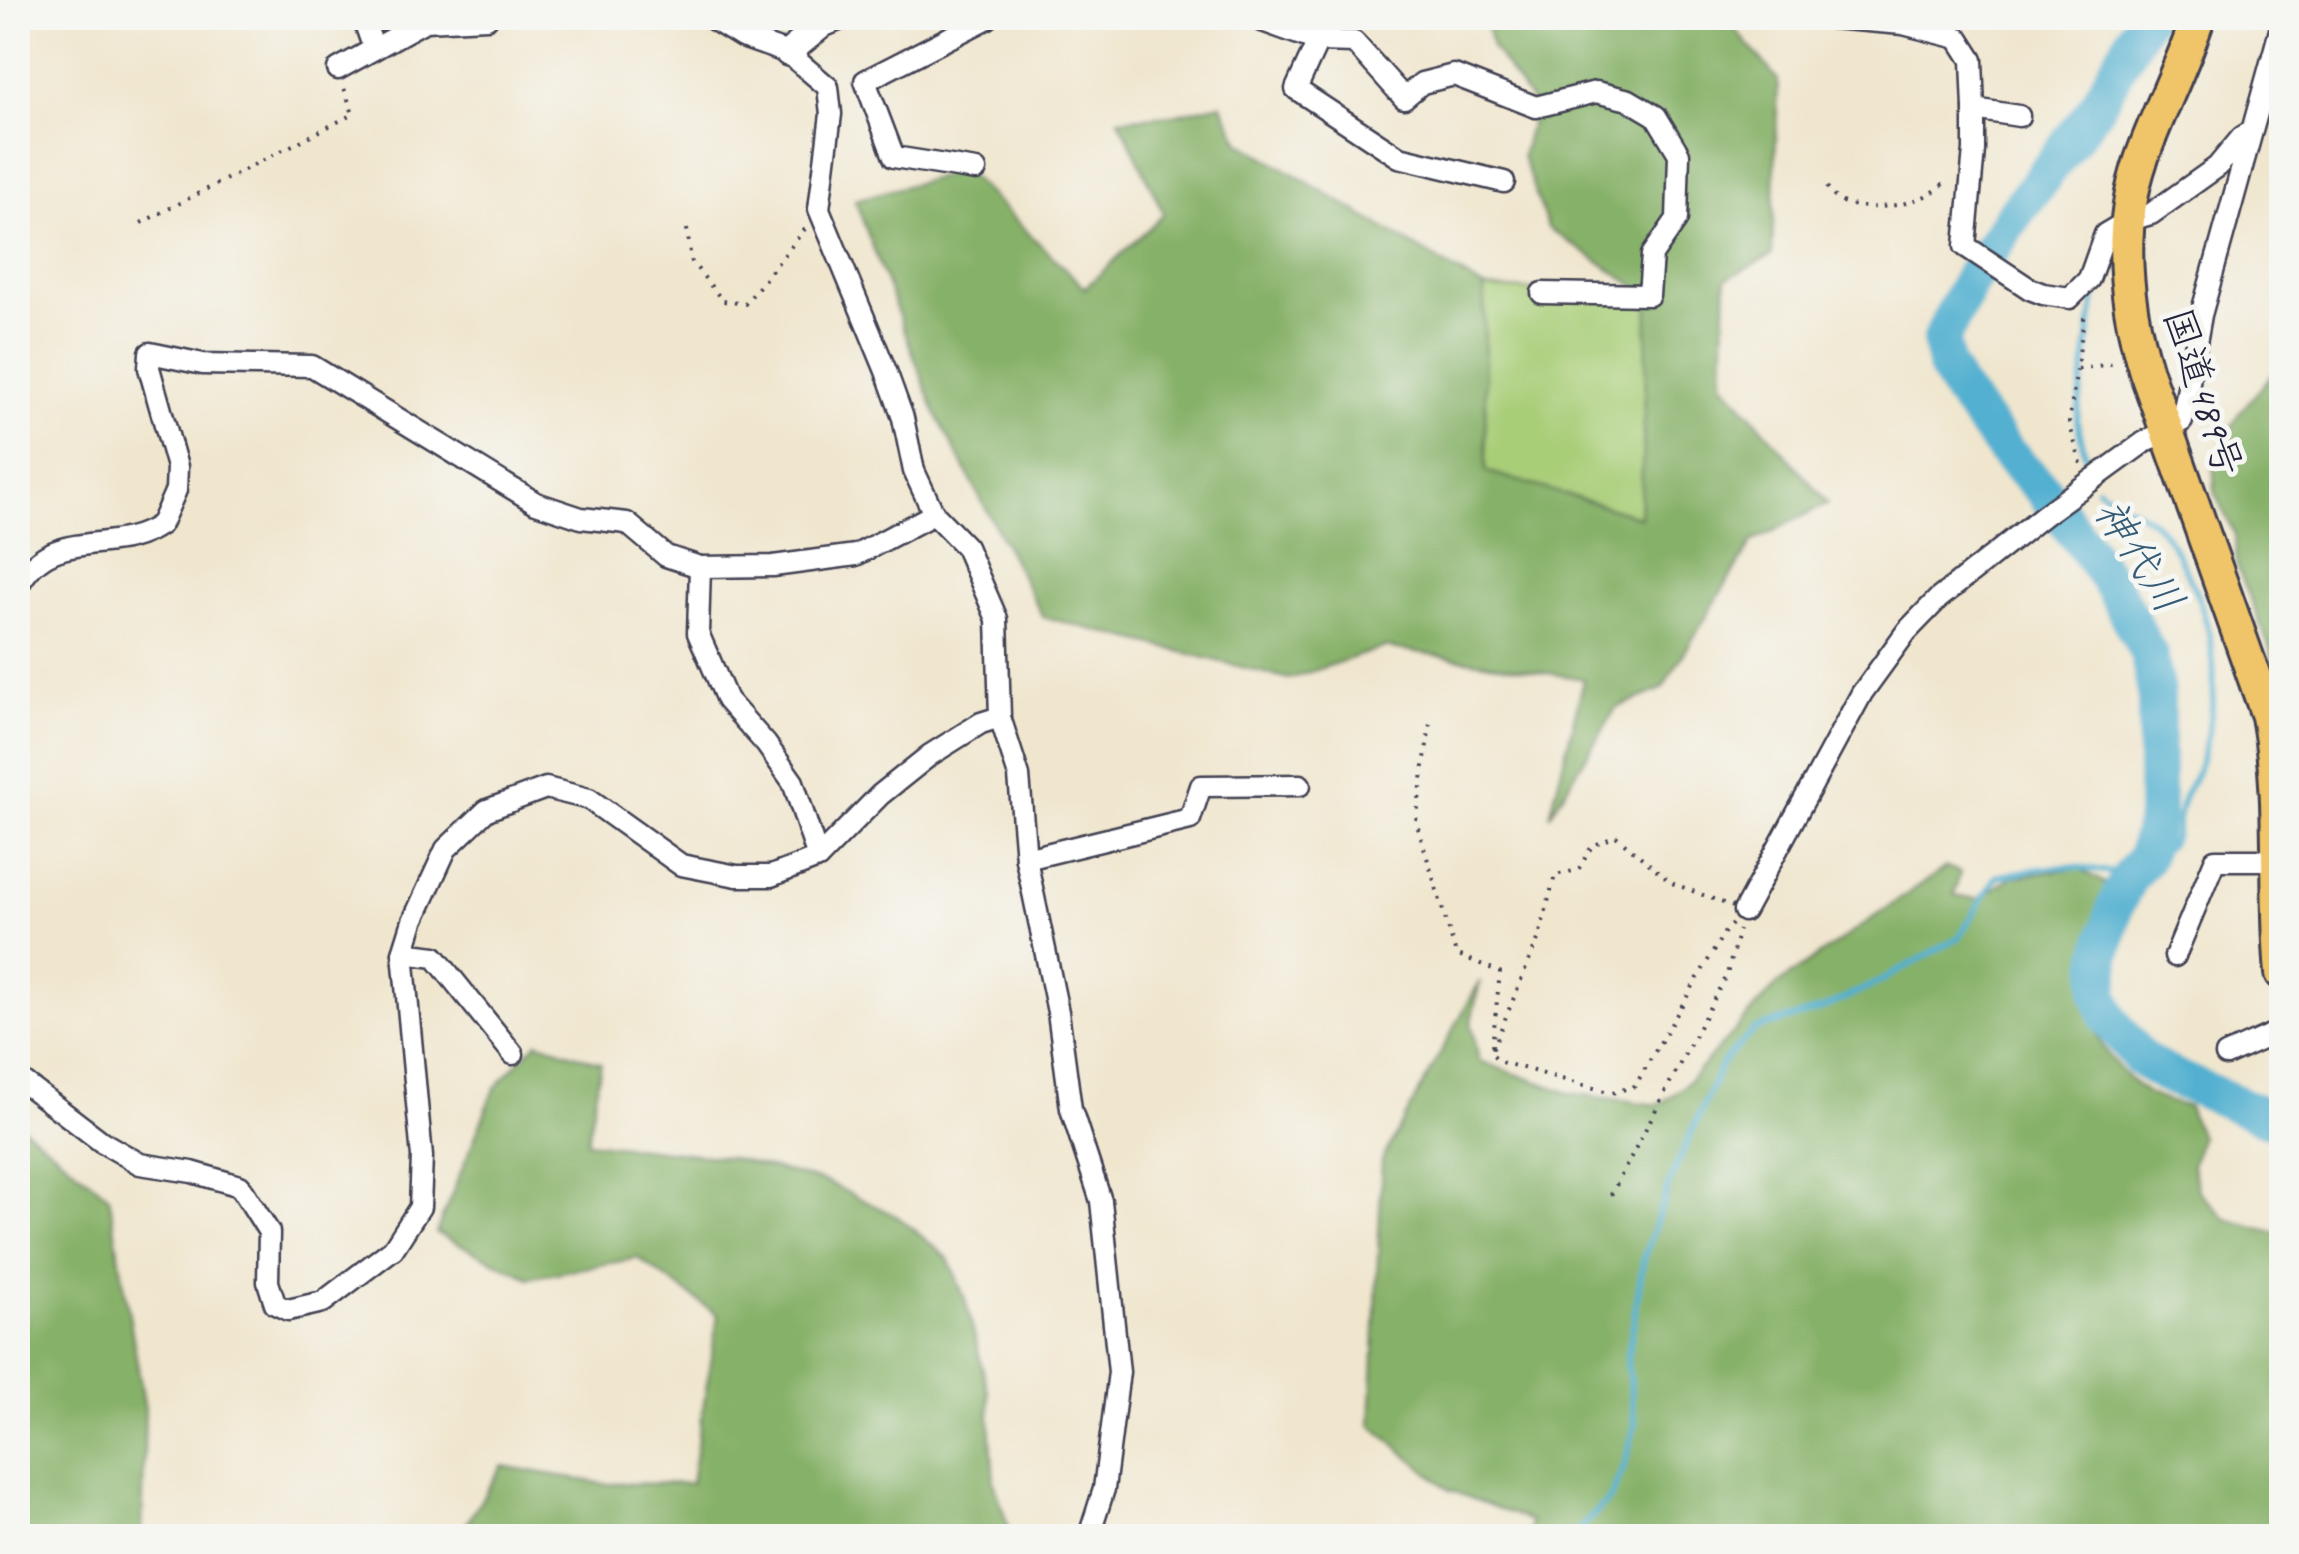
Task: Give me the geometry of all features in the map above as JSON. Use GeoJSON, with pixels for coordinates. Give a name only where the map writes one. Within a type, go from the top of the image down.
{"type":"FeatureCollection","features":[{"type":"Feature","properties":{"kind":"highway","name":"国道489号"},"geometry":{"type":"LineString","coordinates":[[2198,18],[2183,64],[2140,163],[2127,221],[2126,284],[2133,329],[2268,716],[2277,766],[2282,972]]}},
{"type":"Feature","properties":{"kind":"street"},"geometry":{"type":"LineString","coordinates":[[363,18],[374,49]]}},
{"type":"Feature","properties":{"kind":"street"},"geometry":{"type":"LineString","coordinates":[[338,69],[425,20],[487,18]]}},
{"type":"Feature","properties":{"kind":"street"},"geometry":{"type":"LineString","coordinates":[[710,18],[742,37],[788,54],[828,87],[831,114],[819,208],[903,418],[914,471],[934,514],[966,547],[997,619],[1000,717],[1019,776],[1026,859],[1058,1012],[1070,1109],[1101,1201],[1119,1372],[1104,1488],[1090,1536]]}},
{"type":"Feature","properties":{"kind":"street"},"geometry":{"type":"LineString","coordinates":[[788,54],[823,24],[837,18]]}},
{"type":"Feature","properties":{"kind":"street"},"geometry":{"type":"LineString","coordinates":[[976,170],[894,157],[865,81],[988,18]]}},
{"type":"Feature","properties":{"kind":"street"},"geometry":{"type":"LineString","coordinates":[[1254,18],[1318,41],[1354,42],[1404,98],[1422,84],[1454,75],[1536,108],[1596,92],[1629,100],[1656,116],[1679,154],[1678,203],[1677,220],[1652,255],[1648,295],[1542,293]]}},
{"type":"Feature","properties":{"kind":"street"},"geometry":{"type":"LineString","coordinates":[[1830,18],[1903,24],[1958,38],[1972,60],[1974,109],[1965,246],[2043,294],[2070,298],[2089,279],[2105,234],[2127,221],[2152,214],[2217,167],[2251,132]]}},
{"type":"Feature","properties":{"kind":"street"},"geometry":{"type":"LineString","coordinates":[[1744,911],[1862,693],[1899,641],[1938,599],[2044,515],[2182,420],[2201,315],[2282,23]]}},
{"type":"Feature","properties":{"kind":"street"},"geometry":{"type":"LineString","coordinates":[[1318,41],[1296,89],[1399,157],[1504,182]]}},
{"type":"Feature","properties":{"kind":"street"},"geometry":{"type":"LineString","coordinates":[[1974,109],[2019,116]]}},
{"type":"Feature","properties":{"kind":"street"},"geometry":{"type":"LineString","coordinates":[[18,586],[26,569],[64,547],[134,537],[161,524],[176,490],[178,467],[149,368],[150,353],[203,364],[312,366],[536,503],[581,518],[626,523],[666,556],[700,567],[773,566],[856,555],[934,514]]}},
{"type":"Feature","properties":{"kind":"street"},"geometry":{"type":"LineString","coordinates":[[700,567],[698,634],[727,700],[794,782],[818,858]]}},
{"type":"Feature","properties":{"kind":"street"},"geometry":{"type":"LineString","coordinates":[[18,1078],[102,1142],[140,1164],[192,1172],[240,1186],[269,1232],[268,1282],[275,1304],[288,1310],[323,1302],[393,1249],[420,1207],[422,1156],[403,953],[446,849],[487,810],[546,788],[590,799],[681,865],[736,876],[771,876],[818,858],[880,794],[981,723],[1000,717]]}},
{"type":"Feature","properties":{"kind":"street"},"geometry":{"type":"LineString","coordinates":[[1026,859],[1190,820],[1201,786],[1300,785]]}},
{"type":"Feature","properties":{"kind":"street"},"geometry":{"type":"LineString","coordinates":[[2175,956],[2215,860],[2278,860]]}},
{"type":"Feature","properties":{"kind":"street"},"geometry":{"type":"LineString","coordinates":[[403,953],[435,957],[513,1054]]}},
{"type":"Feature","properties":{"kind":"street"},"geometry":{"type":"LineString","coordinates":[[2226,1056],[2282,1030]]}},
{"type":"Feature","properties":{"kind":"path"},"geometry":{"type":"LineString","coordinates":[[141,222],[352,114],[338,69]]}},
{"type":"Feature","properties":{"kind":"path"},"geometry":{"type":"LineString","coordinates":[[1827,186],[1839,201],[1870,208],[1904,203],[1936,192],[1944,184],[1969,194]]}},
{"type":"Feature","properties":{"kind":"path"},"geometry":{"type":"LineString","coordinates":[[687,228],[691,261],[724,301],[745,304],[789,252],[819,208]]}},
{"type":"Feature","properties":{"kind":"path"},"geometry":{"type":"LineString","coordinates":[[2078,490],[2069,423],[2089,279]]}},
{"type":"Feature","properties":{"kind":"path"},"geometry":{"type":"LineString","coordinates":[[2079,369],[2116,363]]}},
{"type":"Feature","properties":{"kind":"path"},"geometry":{"type":"LineString","coordinates":[[1430,724],[1416,821],[1456,954],[1500,972],[1491,1054]]}},
{"type":"Feature","properties":{"kind":"path"},"geometry":{"type":"LineString","coordinates":[[1491,1054],[1538,937],[1555,876],[1578,870],[1592,846],[1616,836],[1672,883],[1744,911]]}},
{"type":"Feature","properties":{"kind":"path"},"geometry":{"type":"LineString","coordinates":[[1491,1054],[1501,1062],[1612,1093],[1635,1086],[1724,934],[1744,911]]}},
{"type":"Feature","properties":{"kind":"path"},"geometry":{"type":"LineString","coordinates":[[1611,1196],[1727,974],[1744,911]]}},
{"type":"Feature","properties":{"kind":"green space"},"geometry":{"type":"Polygon","coordinates":[[[1484,18],[1726,18],[1778,80],[1772,255],[1726,279],[1723,382],[1828,503],[1752,542],[1662,689],[1616,708],[1550,815],[1584,679],[1385,647],[1289,679],[1043,617],[935,412],[855,200],[964,170],[1085,288],[1164,214],[1119,119],[1173,115],[1221,104],[1240,142],[1484,288],[1486,471],[1640,517],[1649,295],[1548,228],[1522,156],[1535,107],[1492,47],[1484,18]]]}},
{"type":"Feature","properties":{"kind":"green space"},"geometry":{"type":"Polygon","coordinates":[[[1484,288],[1649,295],[1641,517],[1485,471],[1484,288]]]}},
{"type":"Feature","properties":{"kind":"green space"},"geometry":{"type":"Polygon","coordinates":[[[2281,365],[2281,692],[2270,649],[2236,563],[2235,535],[2215,494],[2213,461],[2239,413],[2281,365]]]}},
{"type":"Feature","properties":{"kind":"green space"},"geometry":{"type":"Polygon","coordinates":[[[1946,867],[1960,872],[1954,895],[1978,899],[2011,877],[2079,868],[2109,886],[2093,943],[2088,996],[2092,1021],[2103,1046],[2119,1069],[2144,1091],[2188,1107],[2200,1137],[2192,1166],[2198,1191],[2226,1219],[2281,1234],[2281,1536],[1528,1536],[1531,1521],[1449,1490],[1371,1425],[1382,1160],[1480,981],[1471,1022],[1479,1061],[1569,1093],[1658,1105],[1683,1087],[1777,985],[1946,867]]]}},
{"type":"Feature","properties":{"kind":"green space"},"geometry":{"type":"Polygon","coordinates":[[[537,1042],[601,1063],[587,1142],[732,1158],[826,1182],[898,1217],[948,1258],[965,1299],[988,1391],[994,1482],[1011,1536],[459,1536],[502,1466],[605,1484],[691,1483],[718,1315],[638,1258],[529,1278],[436,1233],[495,1088],[537,1042]]]}},
{"type":"Feature","properties":{"kind":"green space"},"geometry":{"type":"Polygon","coordinates":[[[18,1123],[109,1196],[145,1409],[142,1536],[18,1536],[18,1123]]]}},
{"type":"Feature","properties":{"kind":"waterway","name":"神代川"},"geometry":{"type":"LineString","coordinates":[[2145,18],[2094,110],[2013,216],[1969,283],[1941,339],[1945,365],[1958,388],[2089,552],[2115,590],[2149,655],[2156,693],[2156,818],[2145,858],[2129,877],[2115,907],[2102,956],[2100,994],[2109,1019],[2140,1058],[2162,1072],[2282,1124]]}},
{"type":"Feature","properties":{"kind":"waterway"},"geometry":{"type":"LineString","coordinates":[[2271,93],[2282,80]]}},
{"type":"Feature","properties":{"kind":"waterway"},"geometry":{"type":"LineString","coordinates":[[2089,470],[2077,421],[2098,274],[2107,265]]}},
{"type":"Feature","properties":{"kind":"waterway"},"geometry":{"type":"LineString","coordinates":[[2098,488],[2146,517],[2169,541],[2199,601],[2212,649],[2210,722],[2197,772],[2183,799],[2172,842],[2145,858]]}},
{"type":"Feature","properties":{"kind":"waterway"},"geometry":{"type":"LineString","coordinates":[[1573,1536],[1610,1498],[1624,1467],[1635,1425],[1627,1361],[1644,1257],[1670,1181],[1722,1063],[1755,1029],[1820,1010],[1959,937],[1996,877],[2062,867],[2129,877]]}}]}
